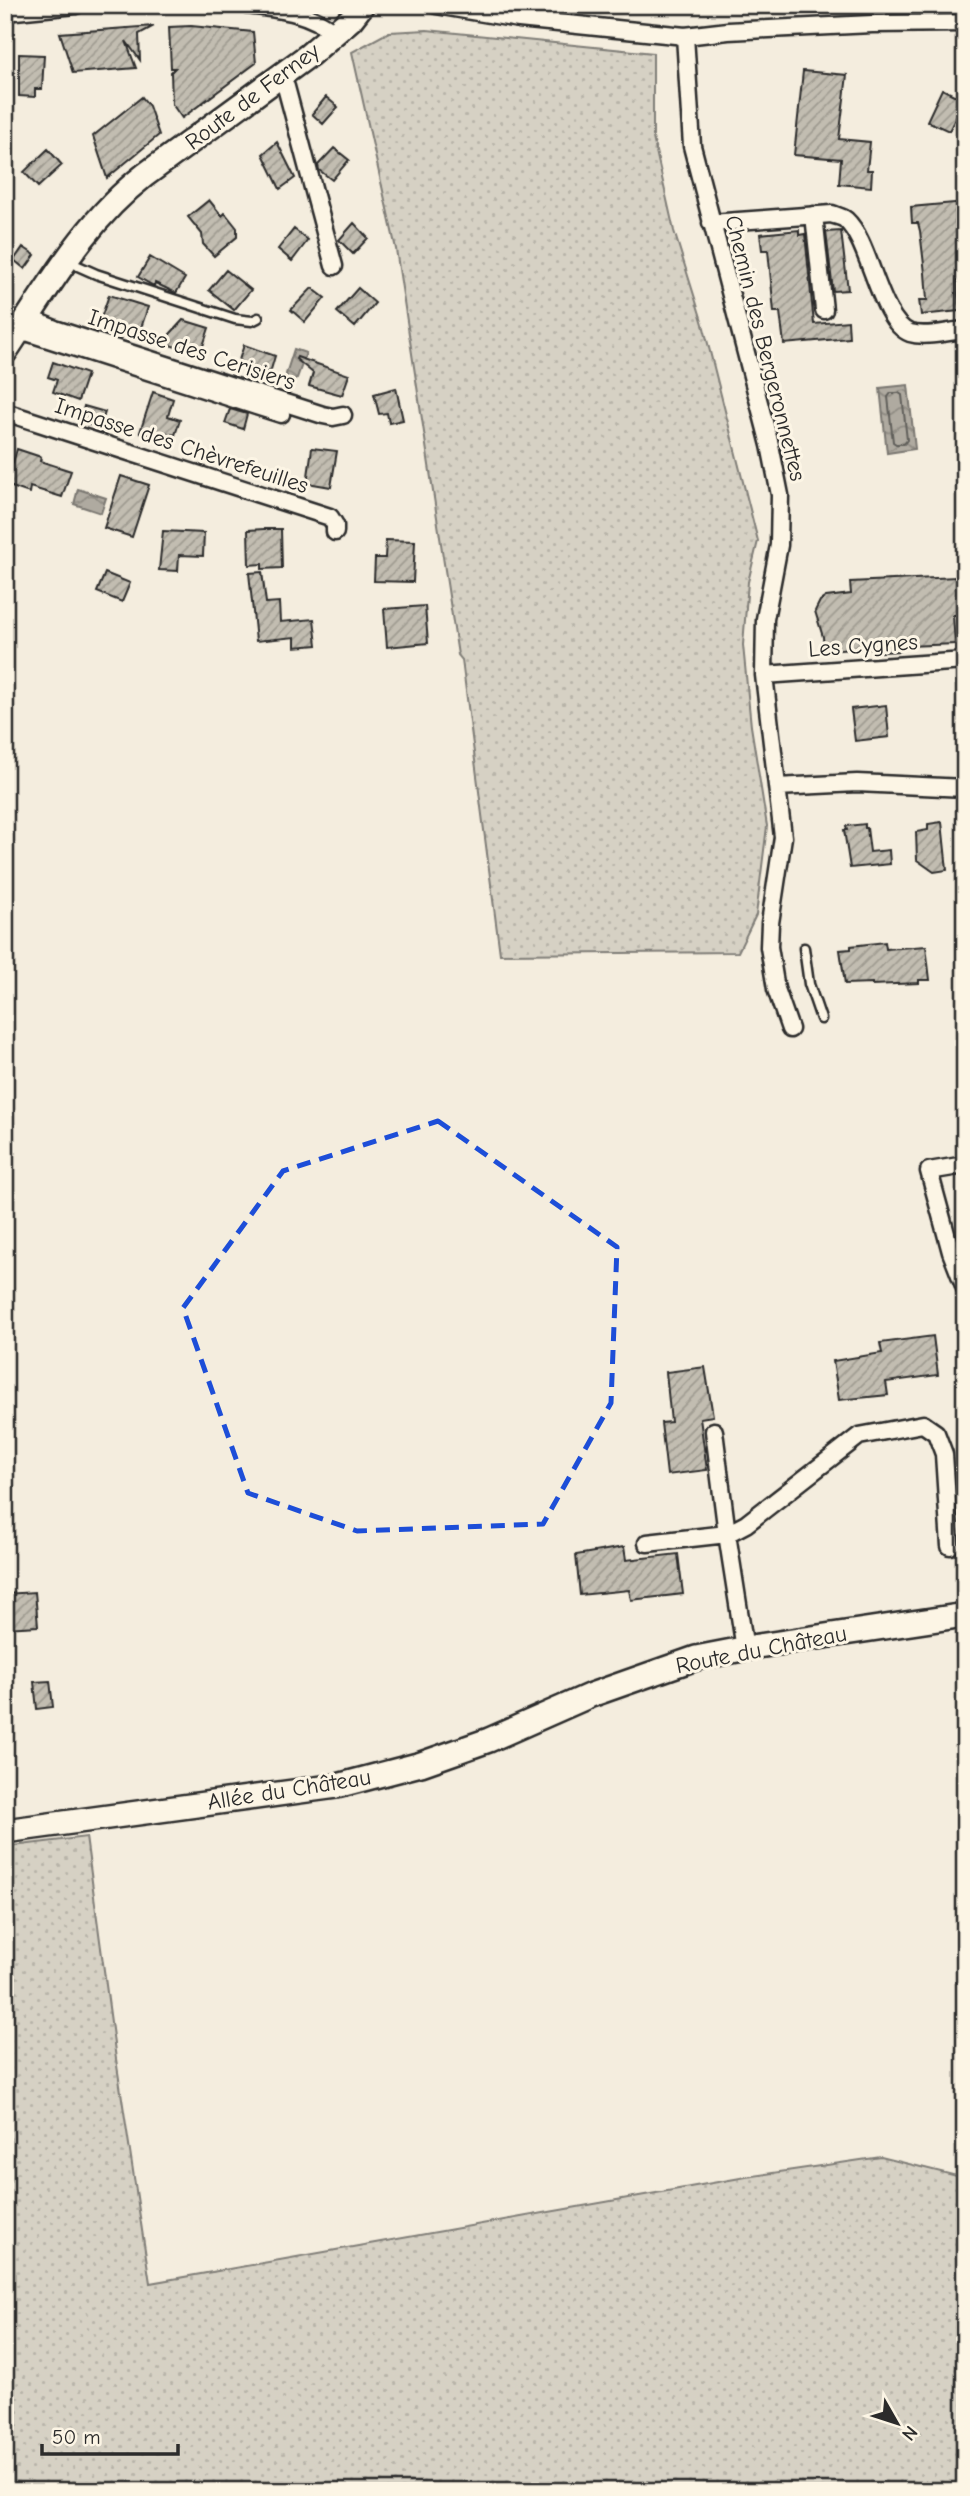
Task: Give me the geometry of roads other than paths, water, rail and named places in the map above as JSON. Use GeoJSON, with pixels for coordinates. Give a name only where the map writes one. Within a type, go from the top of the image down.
{"type":"FeatureCollection","features":[{"type":"Feature","properties":{"kind":"street"},"geometry":{"type":"LineString","coordinates":[[5,12],[76,5]]}},
{"type":"Feature","properties":{"kind":"street"},"geometry":{"type":"LineString","coordinates":[[246,5],[292,10],[321,21],[335,33]]}},
{"type":"Feature","properties":{"kind":"street","name":"Route de Ferney"},"geometry":{"type":"LineString","coordinates":[[5,352],[46,287],[87,232],[134,184],[281,76],[335,33],[362,5]]}},
{"type":"Feature","properties":{"kind":"street"},"geometry":{"type":"LineString","coordinates":[[436,5],[520,19],[685,36],[859,24],[965,23]]}},
{"type":"Feature","properties":{"kind":"street","name":"Chemin des Bergeronnettes"},"geometry":{"type":"LineString","coordinates":[[685,36],[692,146],[770,445],[780,495],[779,545],[765,619],[764,674],[783,837],[769,947],[776,989],[790,1029]]}},
{"type":"Feature","properties":{"kind":"street"},"geometry":{"type":"LineString","coordinates":[[281,76],[334,266]]}},
{"type":"Feature","properties":{"kind":"street","name":"Route de Ferney"},"geometry":{"type":"LineString","coordinates":[[24,324],[172,157]]}},
{"type":"Feature","properties":{"kind":"street"},"geometry":{"type":"LineString","coordinates":[[711,223],[832,214],[845,219],[856,233],[880,291],[896,320],[909,333],[965,330]]}},
{"type":"Feature","properties":{"kind":"street"},"geometry":{"type":"LineString","coordinates":[[814,215],[824,310]]}},
{"type":"Feature","properties":{"kind":"street"},"geometry":{"type":"LineString","coordinates":[[24,324],[281,414]]}},
{"type":"Feature","properties":{"kind":"street","name":"Impasse des Cerisiers"},"geometry":{"type":"LineString","coordinates":[[24,324],[55,329],[333,418],[343,415]]}},
{"type":"Feature","properties":{"kind":"street","name":"Impasse des Chèvrefeuilles"},"geometry":{"type":"LineString","coordinates":[[5,412],[330,517],[335,525],[335,532]]}},
{"type":"Feature","properties":{"kind":"street","name":"Les Cygnes"},"geometry":{"type":"LineString","coordinates":[[764,674],[965,661]]}},
{"type":"Feature","properties":{"kind":"street"},"geometry":{"type":"LineString","coordinates":[[777,788],[857,783],[965,788]]}},
{"type":"Feature","properties":{"kind":"street"},"geometry":{"type":"LineString","coordinates":[[965,1165],[929,1171],[951,1252],[965,1288]]}},
{"type":"Feature","properties":{"kind":"street"},"geometry":{"type":"LineString","coordinates":[[647,1543],[727,1534],[746,1524],[859,1436],[923,1424],[936,1433],[944,1454],[950,1546]]}},
{"type":"Feature","properties":{"kind":"street"},"geometry":{"type":"LineString","coordinates":[[714,1431],[745,1649]]}},
{"type":"Feature","properties":{"kind":"street","name":"Route du Château"},"geometry":{"type":"LineString","coordinates":[[562,1707],[696,1658],[965,1615]]}},
{"type":"Feature","properties":{"kind":"street","name":"Allée du Château"},"geometry":{"type":"LineString","coordinates":[[5,1831],[337,1786],[432,1760],[489,1740],[562,1707]]}},
{"type":"Feature","properties":{"kind":"lane"},"geometry":{"type":"LineString","coordinates":[[78,266],[235,319],[252,321],[258,318]]}},
{"type":"Feature","properties":{"kind":"lane"},"geometry":{"type":"LineString","coordinates":[[804,948],[809,984],[821,1018]]}},
{"type":"Feature","properties":{"kind":"water"},"geometry":{"type":"Polygon","coordinates":[[[294,349],[306,353],[294,380],[288,379],[286,374],[294,349]]]}},
{"type":"Feature","properties":{"kind":"water"},"geometry":{"type":"Polygon","coordinates":[[[908,385],[915,449],[887,453],[880,388],[908,385]]]}},
{"type":"Feature","properties":{"kind":"water"},"geometry":{"type":"Polygon","coordinates":[[[78,489],[106,498],[101,513],[74,504],[78,489]]]}}]}
